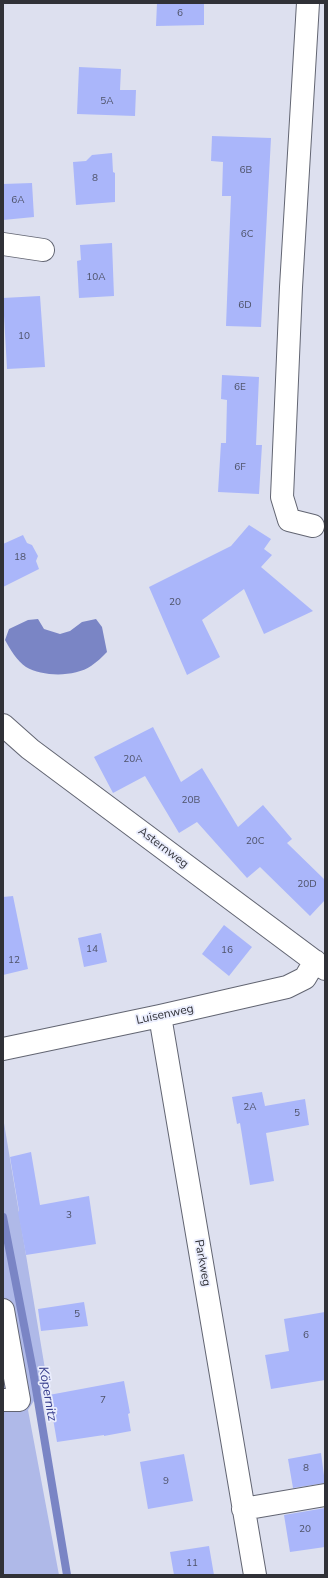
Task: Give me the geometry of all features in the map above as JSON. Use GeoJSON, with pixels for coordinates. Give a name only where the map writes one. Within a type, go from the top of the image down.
{"type":"FeatureCollection","features":[{"type":"Feature","properties":{"kind":"street"},"geometry":{"type":"LineString","coordinates":[[308,3],[291,287],[282,497],[289,520],[313,526]]}},
{"type":"Feature","properties":{"kind":"street"},"geometry":{"type":"LineString","coordinates":[[3,244],[43,250]]}},
{"type":"Feature","properties":{"kind":"street","name":"Asternweg"},"geometry":{"type":"LineString","coordinates":[[3,725],[30,749],[320,965]]}},
{"type":"Feature","properties":{"kind":"street","name":"Luisenweg"},"geometry":{"type":"LineString","coordinates":[[3,1049],[160,1016],[287,987],[305,978],[320,965]]}},
{"type":"Feature","properties":{"kind":"street","name":"Parkweg"},"geometry":{"type":"LineString","coordinates":[[160,1016],[255,1575]]}},
{"type":"Feature","properties":{"kind":"street"},"geometry":{"type":"LineString","coordinates":[[3,1310],[19,1400],[3,1400]]}},
{"type":"Feature","properties":{"kind":"street"},"geometry":{"type":"LineString","coordinates":[[243,1509],[325,1496]]}},
{"type":"Feature","properties":{"kind":"shaded area"},"geometry":{"type":"Polygon","coordinates":[[[38,619],[44,629],[60,634],[70,631],[82,622],[96,619],[102,627],[107,652],[84,670],[68,674],[41,673],[26,667],[11,651],[5,640],[9,629],[28,620],[38,619]]]}},
{"type":"Feature","properties":{"kind":"shaded area"},"geometry":{"type":"Polygon","coordinates":[[[3,1117],[47,1381],[28,1410],[59,1575],[3,1575],[3,1117]]]}},
{"type":"Feature","properties":{"kind":"building"},"geometry":{"type":"Polygon","coordinates":[[[157,3],[204,3],[204,25],[156,26],[157,3]]]}},
{"type":"Feature","properties":{"kind":"building"},"geometry":{"type":"Polygon","coordinates":[[[79,67],[121,69],[120,90],[136,90],[135,116],[77,114],[79,67]]]}},
{"type":"Feature","properties":{"kind":"building"},"geometry":{"type":"Polygon","coordinates":[[[212,136],[271,138],[261,327],[226,326],[231,196],[222,196],[223,162],[211,161],[212,136]]]}},
{"type":"Feature","properties":{"kind":"building"},"geometry":{"type":"Polygon","coordinates":[[[112,153],[113,172],[115,173],[115,202],[76,205],[73,162],[86,161],[92,155],[112,153]]]}},
{"type":"Feature","properties":{"kind":"building"},"geometry":{"type":"Polygon","coordinates":[[[32,183],[34,217],[3,220],[3,184],[32,183]]]}},
{"type":"Feature","properties":{"kind":"building"},"geometry":{"type":"Polygon","coordinates":[[[112,243],[114,296],[79,298],[77,261],[81,260],[80,245],[112,243]]]}},
{"type":"Feature","properties":{"kind":"building"},"geometry":{"type":"Polygon","coordinates":[[[40,296],[45,367],[7,369],[3,298],[40,296]]]}},
{"type":"Feature","properties":{"kind":"building"},"geometry":{"type":"Polygon","coordinates":[[[222,375],[259,377],[256,445],[262,445],[259,494],[218,492],[221,443],[226,443],[227,400],[221,399],[222,375]]]}},
{"type":"Feature","properties":{"kind":"building"},"geometry":{"type":"Polygon","coordinates":[[[249,525],[271,539],[264,549],[272,555],[261,567],[313,611],[264,634],[244,589],[202,620],[220,657],[187,675],[149,587],[231,546],[249,525]]]}},
{"type":"Feature","properties":{"kind":"building"},"geometry":{"type":"Polygon","coordinates":[[[23,535],[27,543],[32,545],[38,556],[36,561],[39,569],[3,587],[3,544],[23,535]]]}},
{"type":"Feature","properties":{"kind":"building"},"geometry":{"type":"Polygon","coordinates":[[[153,727],[181,782],[202,768],[238,827],[263,805],[292,839],[287,843],[325,880],[325,900],[310,916],[260,867],[247,878],[197,822],[179,833],[145,776],[113,793],[94,757],[153,727]]]}},
{"type":"Feature","properties":{"kind":"building"},"geometry":{"type":"Polygon","coordinates":[[[13,896],[28,969],[3,975],[3,897],[13,896]]]}},
{"type":"Feature","properties":{"kind":"building"},"geometry":{"type":"Polygon","coordinates":[[[224,925],[252,947],[229,976],[202,954],[224,925]]]}},
{"type":"Feature","properties":{"kind":"building"},"geometry":{"type":"Polygon","coordinates":[[[101,933],[107,962],[84,967],[78,938],[101,933]]]}},
{"type":"Feature","properties":{"kind":"building"},"geometry":{"type":"Polygon","coordinates":[[[262,1092],[265,1106],[305,1099],[309,1125],[266,1133],[274,1181],[250,1185],[240,1123],[237,1124],[232,1097],[262,1092]]]}},
{"type":"Feature","properties":{"kind":"building"},"geometry":{"type":"Polygon","coordinates":[[[31,1152],[40,1205],[89,1196],[96,1244],[26,1255],[10,1157],[31,1152]]]}},
{"type":"Feature","properties":{"kind":"building"},"geometry":{"type":"Polygon","coordinates":[[[84,1302],[88,1326],[41,1331],[38,1309],[84,1302]]]}},
{"type":"Feature","properties":{"kind":"building"},"geometry":{"type":"Polygon","coordinates":[[[325,1312],[325,1380],[271,1389],[265,1355],[289,1351],[284,1319],[325,1312]]]}},
{"type":"Feature","properties":{"kind":"building"},"geometry":{"type":"Polygon","coordinates":[[[124,1381],[130,1413],[128,1414],[131,1431],[57,1442],[49,1395],[124,1381]]]}},
{"type":"Feature","properties":{"kind":"building"},"geometry":{"type":"Polygon","coordinates":[[[321,1453],[325,1483],[293,1488],[288,1459],[321,1453]]]}},
{"type":"Feature","properties":{"kind":"building"},"geometry":{"type":"Polygon","coordinates":[[[184,1454],[193,1501],[148,1509],[140,1462],[184,1454]]]}},
{"type":"Feature","properties":{"kind":"building"},"geometry":{"type":"Polygon","coordinates":[[[325,1508],[325,1547],[290,1552],[284,1515],[325,1508]]]}},
{"type":"Feature","properties":{"kind":"building"},"geometry":{"type":"Polygon","coordinates":[[[209,1546],[214,1575],[174,1575],[170,1552],[209,1546]]]}},
{"type":"Feature","properties":{"kind":"waterway","name":"Köpernitz"},"geometry":{"type":"LineString","coordinates":[[3,1217],[33,1371],[67,1575]]}}]}
